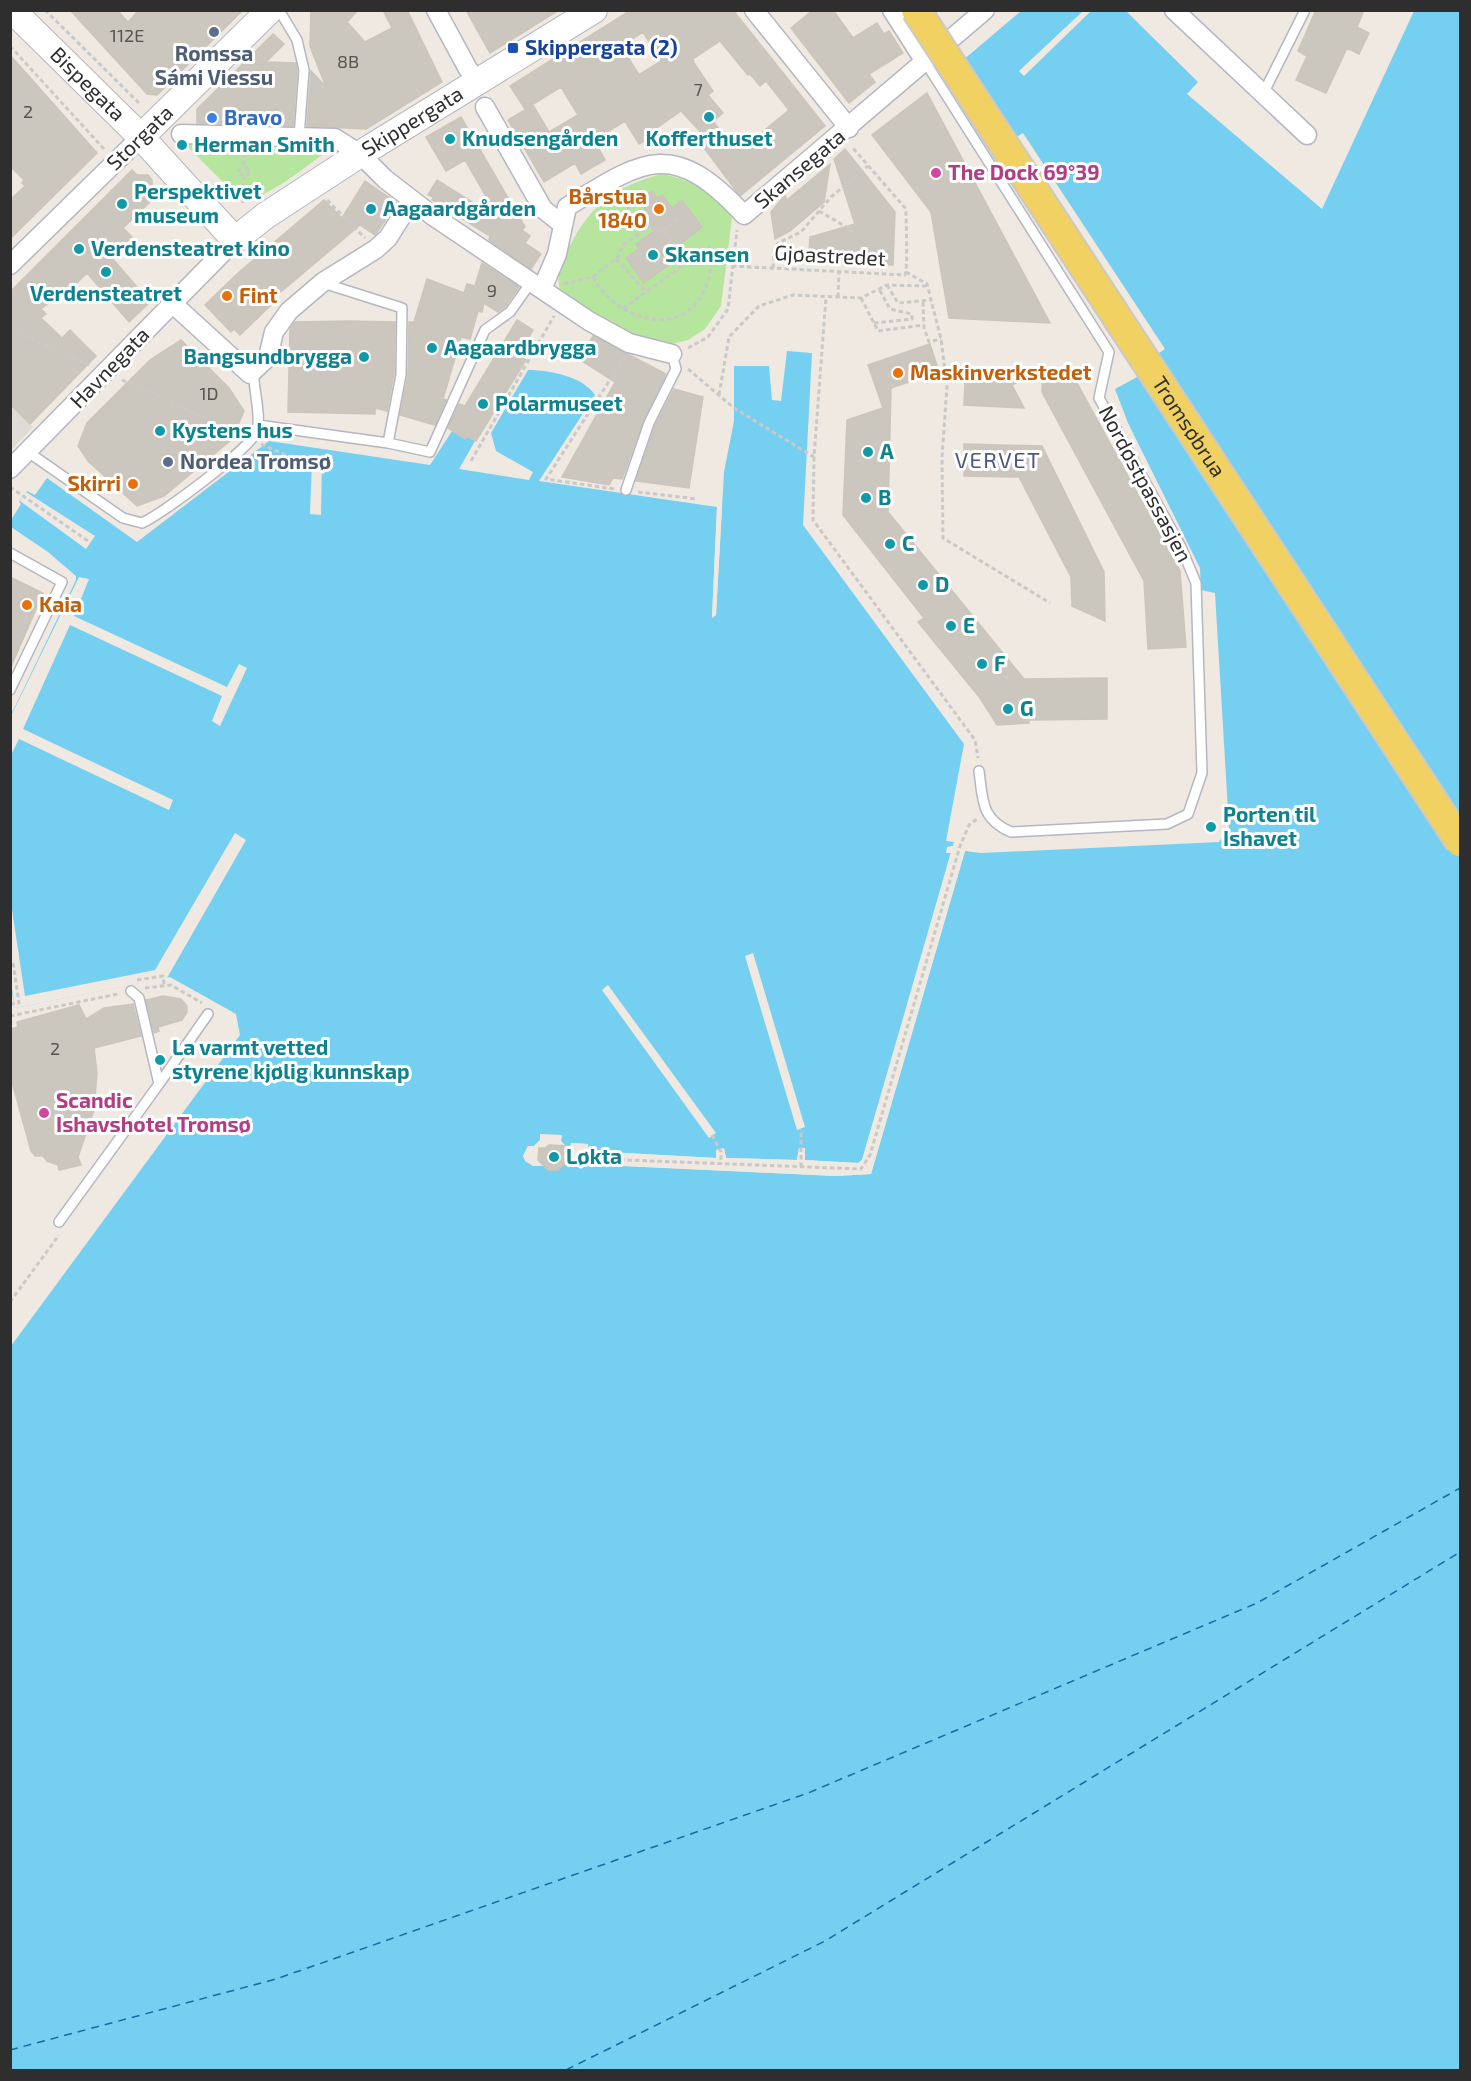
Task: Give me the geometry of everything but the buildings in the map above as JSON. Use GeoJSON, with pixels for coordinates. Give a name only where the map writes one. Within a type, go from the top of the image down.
{"type":"FeatureCollection","features":[{"type":"Feature","properties":{"kind":"main road","name":"Tromsøbrua"},"geometry":{"type":"LineString","coordinates":[[901,11],[1461,842]]}},
{"type":"Feature","properties":{"kind":"street","name":"Storgata"},"geometry":{"type":"LineString","coordinates":[[10,265],[270,10]]}},
{"type":"Feature","properties":{"kind":"street"},"geometry":{"type":"LineString","coordinates":[[436,10],[468,69],[479,83]]}},
{"type":"Feature","properties":{"kind":"street","name":"Skippergata"},"geometry":{"type":"LineString","coordinates":[[235,240],[265,216],[360,154],[479,83],[594,10]]}},
{"type":"Feature","properties":{"kind":"street"},"geometry":{"type":"LineString","coordinates":[[754,10],[845,131]]}},
{"type":"Feature","properties":{"kind":"street","name":"Skansegata"},"geometry":{"type":"LineString","coordinates":[[744,215],[985,10]]}},
{"type":"Feature","properties":{"kind":"street"},"geometry":{"type":"LineString","coordinates":[[1174,10],[1307,135]]}},
{"type":"Feature","properties":{"kind":"street","name":"Bispegata"},"geometry":{"type":"LineString","coordinates":[[11,11],[141,137],[235,240]]}},
{"type":"Feature","properties":{"kind":"street"},"geometry":{"type":"LineString","coordinates":[[901,11],[924,60]]}},
{"type":"Feature","properties":{"kind":"street"},"geometry":{"type":"LineString","coordinates":[[485,107],[543,209],[562,224]]}},
{"type":"Feature","properties":{"kind":"street"},"geometry":{"type":"LineString","coordinates":[[181,134],[335,138],[360,154],[385,179],[412,200],[562,303],[633,344],[672,354]]}},
{"type":"Feature","properties":{"kind":"street"},"geometry":{"type":"LineString","coordinates":[[537,285],[557,254],[567,207],[613,178],[642,165],[661,162],[699,177],[716,187],[744,215]]}},
{"type":"Feature","properties":{"kind":"street"},"geometry":{"type":"LineString","coordinates":[[173,304],[250,374],[268,357],[274,332],[289,311],[323,282],[376,249],[388,238],[412,200]]}},
{"type":"Feature","properties":{"kind":"street","name":"Havnegata"},"geometry":{"type":"LineString","coordinates":[[10,470],[235,240]]}},
{"type":"Feature","properties":{"kind":"lane"},"geometry":{"type":"LineString","coordinates":[[279,10],[297,40],[304,70],[299,137]]}},
{"type":"Feature","properties":{"kind":"lane"},"geometry":{"type":"LineString","coordinates":[[1263,94],[1305,10]]}},
{"type":"Feature","properties":{"kind":"lane","name":"Nordøstpassasjen"},"geometry":{"type":"LineString","coordinates":[[924,60],[1109,352],[1100,398],[1181,547],[1196,583],[1202,772],[1188,814],[1167,824],[1011,832],[995,825],[987,812]]}},
{"type":"Feature","properties":{"kind":"lane"},"geometry":{"type":"LineString","coordinates":[[323,282],[402,308],[400,375],[388,443]]}},
{"type":"Feature","properties":{"kind":"lane"},"geometry":{"type":"LineString","coordinates":[[258,425],[388,443],[430,452],[485,330],[510,312],[537,285]]}},
{"type":"Feature","properties":{"kind":"lane"},"geometry":{"type":"LineString","coordinates":[[626,490],[650,423],[676,369],[672,354]]}},
{"type":"Feature","properties":{"kind":"lane"},"geometry":{"type":"LineString","coordinates":[[28,452],[123,518],[142,523],[218,470],[255,436],[258,425],[254,380],[250,374]]}},
{"type":"Feature","properties":{"kind":"lane"},"geometry":{"type":"LineString","coordinates":[[10,554],[62,582],[10,690]]}},
{"type":"Feature","properties":{"kind":"lane"},"geometry":{"type":"LineString","coordinates":[[979,771],[987,812]]}},
{"type":"Feature","properties":{"kind":"lane"},"geometry":{"type":"LineString","coordinates":[[131,986],[139,998],[159,1084]]}},
{"type":"Feature","properties":{"kind":"lane"},"geometry":{"type":"LineString","coordinates":[[59,1222],[208,1014]]}},
{"type":"Feature","properties":{"kind":"path"},"geometry":{"type":"LineString","coordinates":[[45,10],[141,105]]}},
{"type":"Feature","properties":{"kind":"path"},"geometry":{"type":"LineString","coordinates":[[10,46],[106,151],[122,155]]}},
{"type":"Feature","properties":{"kind":"path","name":"Gjøastredet"},"geometry":{"type":"LineString","coordinates":[[732,266],[904,275],[906,272],[906,209],[868,166],[845,131]]}},
{"type":"Feature","properties":{"kind":"path"},"geometry":{"type":"LineString","coordinates":[[773,268],[774,250],[778,243],[801,232],[831,197],[868,166]]}},
{"type":"Feature","properties":{"kind":"path"},"geometry":{"type":"LineString","coordinates":[[243,203],[244,177]]}},
{"type":"Feature","properties":{"kind":"path"},"geometry":{"type":"LineString","coordinates":[[622,194],[634,219],[643,231]]}},
{"type":"Feature","properties":{"kind":"path"},"geometry":{"type":"LineString","coordinates":[[323,197],[376,249]]}},
{"type":"Feature","properties":{"kind":"path"},"geometry":{"type":"LineString","coordinates":[[819,211],[853,231]]}},
{"type":"Feature","properties":{"kind":"path","name":"Skansegata"},"geometry":{"type":"LineString","coordinates":[[672,354],[697,344],[718,325],[728,309],[734,236],[744,215]]}},
{"type":"Feature","properties":{"kind":"path"},"geometry":{"type":"LineString","coordinates":[[537,285],[593,277],[616,259],[622,246],[651,225],[657,232],[678,219]]}},
{"type":"Feature","properties":{"kind":"path"},"geometry":{"type":"LineString","coordinates":[[662,230],[688,263]]}},
{"type":"Feature","properties":{"kind":"path"},"geometry":{"type":"LineString","coordinates":[[593,277],[603,293],[622,309],[641,317],[656,319],[678,317],[691,310],[703,295],[710,276],[712,257],[709,247],[622,309]]}},
{"type":"Feature","properties":{"kind":"path"},"geometry":{"type":"LineString","coordinates":[[616,259],[646,292]]}},
{"type":"Feature","properties":{"kind":"path"},"geometry":{"type":"LineString","coordinates":[[838,297],[839,272]]}},
{"type":"Feature","properties":{"kind":"path"},"geometry":{"type":"LineString","coordinates":[[906,272],[927,286],[941,339],[947,386],[942,458],[943,538],[1050,603]]}},
{"type":"Feature","properties":{"kind":"path"},"geometry":{"type":"LineString","coordinates":[[719,395],[729,337],[759,306],[793,295],[861,298],[887,285],[927,286]]}},
{"type":"Feature","properties":{"kind":"path"},"geometry":{"type":"LineString","coordinates":[[887,285],[898,303],[930,300]]}},
{"type":"Feature","properties":{"kind":"path"},"geometry":{"type":"LineString","coordinates":[[874,323],[912,319],[912,314],[890,309],[879,289]]}},
{"type":"Feature","properties":{"kind":"path"},"geometry":{"type":"LineString","coordinates":[[826,297],[814,457],[813,520],[975,740],[979,771]]}},
{"type":"Feature","properties":{"kind":"path"},"geometry":{"type":"LineString","coordinates":[[861,298],[878,331],[924,325]]}},
{"type":"Feature","properties":{"kind":"path"},"geometry":{"type":"LineString","coordinates":[[922,302],[924,325],[929,342],[941,339]]}},
{"type":"Feature","properties":{"kind":"path"},"geometry":{"type":"LineString","coordinates":[[471,461],[562,303]]}},
{"type":"Feature","properties":{"kind":"path"},"geometry":{"type":"LineString","coordinates":[[10,329],[95,368]]}},
{"type":"Feature","properties":{"kind":"path"},"geometry":{"type":"LineString","coordinates":[[633,344],[546,479],[697,499]]}},
{"type":"Feature","properties":{"kind":"path"},"geometry":{"type":"LineString","coordinates":[[672,354],[734,408],[814,457]]}},
{"type":"Feature","properties":{"kind":"path"},"geometry":{"type":"LineString","coordinates":[[116,377],[243,435]]}},
{"type":"Feature","properties":{"kind":"path"},"geometry":{"type":"LineString","coordinates":[[254,440],[317,469]]}},
{"type":"Feature","properties":{"kind":"path"},"geometry":{"type":"LineString","coordinates":[[10,487],[91,543]]}},
{"type":"Feature","properties":{"kind":"path"},"geometry":{"type":"LineString","coordinates":[[575,1158],[861,1169],[867,1163],[960,846],[969,825],[987,812]]}},
{"type":"Feature","properties":{"kind":"path"},"geometry":{"type":"LineString","coordinates":[[10,1004],[19,1003],[13,963]]}},
{"type":"Feature","properties":{"kind":"path"},"geometry":{"type":"LineString","coordinates":[[10,1016],[163,976],[164,984]]}},
{"type":"Feature","properties":{"kind":"path"},"geometry":{"type":"LineString","coordinates":[[131,986],[164,984],[179,988],[201,1001],[207,1008],[208,1014]]}},
{"type":"Feature","properties":{"kind":"path"},"geometry":{"type":"LineString","coordinates":[[801,1129],[801,1167]]}},
{"type":"Feature","properties":{"kind":"path"},"geometry":{"type":"LineString","coordinates":[[712,1135],[721,1152],[721,1164]]}},
{"type":"Feature","properties":{"kind":"path"},"geometry":{"type":"LineString","coordinates":[[10,1302],[62,1232]]}},
{"type":"Feature","properties":{"kind":"green space"},"geometry":{"type":"Polygon","coordinates":[[[184,143],[338,143],[277,187],[264,194],[241,200],[184,143]]]}},
{"type":"Feature","properties":{"kind":"green space"},"geometry":{"type":"Polygon","coordinates":[[[662,174],[703,188],[721,201],[732,218],[721,306],[705,329],[688,340],[669,345],[630,337],[562,294],[559,279],[560,269],[574,238],[593,211],[629,185],[662,174]]]}},
{"type":"Feature","properties":{"kind":"shaded area"},"geometry":{"type":"Polygon","coordinates":[[[11,404],[33,427],[11,450],[11,404]]]}},
{"type":"Feature","properties":{"kind":"water"},"geometry":{"type":"Polygon","coordinates":[[[1021,11],[1126,11],[1198,82],[1187,94],[1322,209],[1414,11],[1460,11],[1460,2070],[11,2070],[11,1346],[240,1035],[236,1014],[170,977],[15,1008],[10,982],[10,717],[76,580],[76,576],[48,552],[11,527],[11,520],[21,504],[19,502],[27,491],[35,495],[47,478],[137,542],[269,441],[430,465],[454,428],[465,439],[467,436],[475,441],[459,469],[529,480],[533,472],[496,451],[491,433],[528,370],[545,371],[574,379],[589,388],[595,395],[539,481],[717,507],[712,617],[716,615],[724,472],[734,421],[734,366],[769,366],[772,400],[781,401],[787,351],[812,353],[803,525],[964,744],[946,841],[954,842],[953,846],[947,847],[951,852],[862,1160],[858,1163],[804,1160],[805,1148],[799,1148],[797,1160],[726,1158],[724,1149],[716,1150],[716,1158],[588,1151],[588,1144],[571,1143],[570,1151],[561,1141],[562,1135],[540,1135],[540,1140],[534,1146],[528,1146],[523,1156],[533,1166],[580,1164],[836,1176],[871,1174],[965,851],[981,853],[1219,842],[1229,827],[1215,593],[1201,590],[1200,568],[1128,423],[1115,389],[1139,376],[1136,369],[1165,349],[1023,133],[995,150],[962,61],[1021,11]]]}},
{"type":"Feature","properties":{"kind":"pier"},"geometry":{"type":"Polygon","coordinates":[[[1083,11],[1091,11],[1024,76],[1019,71],[1083,11]]]}},
{"type":"Feature","properties":{"kind":"pier"},"geometry":{"type":"Polygon","coordinates":[[[312,461],[322,461],[321,515],[310,514],[312,461]]]}},
{"type":"Feature","properties":{"kind":"pier"},"geometry":{"type":"Polygon","coordinates":[[[26,492],[95,536],[86,549],[20,501],[26,492]]]}},
{"type":"Feature","properties":{"kind":"pier"},"geometry":{"type":"Polygon","coordinates":[[[717,507],[722,507],[716,615],[712,618],[717,507]]]}},
{"type":"Feature","properties":{"kind":"pier"},"geometry":{"type":"Polygon","coordinates":[[[79,577],[89,579],[74,616],[227,687],[239,664],[247,668],[220,726],[212,721],[222,696],[70,625],[23,729],[173,800],[169,810],[19,739],[11,755],[11,716],[79,577]]]}},
{"type":"Feature","properties":{"kind":"pier"},"geometry":{"type":"Polygon","coordinates":[[[235,833],[246,840],[167,978],[15,1008],[11,982],[11,903],[25,996],[155,970],[235,833]]]}},
{"type":"Feature","properties":{"kind":"pier"},"geometry":{"type":"Polygon","coordinates":[[[954,842],[957,844],[955,848],[950,849],[954,853],[865,1161],[859,1165],[804,1163],[802,1151],[797,1163],[726,1161],[722,1152],[716,1161],[587,1154],[585,1147],[573,1146],[570,1154],[559,1143],[559,1138],[543,1138],[536,1149],[530,1149],[526,1156],[534,1163],[581,1161],[836,1173],[869,1171],[963,849],[965,851],[871,1174],[836,1176],[581,1164],[533,1166],[525,1161],[523,1156],[528,1146],[534,1146],[540,1140],[540,1134],[562,1135],[561,1141],[570,1150],[571,1143],[588,1144],[588,1151],[716,1158],[716,1150],[724,1148],[726,1158],[797,1160],[799,1148],[805,1148],[805,1160],[858,1163],[862,1160],[951,853],[946,853],[947,847],[953,846],[954,842]]]}},
{"type":"Feature","properties":{"kind":"pier"},"geometry":{"type":"Polygon","coordinates":[[[753,953],[805,1127],[797,1130],[745,956],[753,953]]]}},
{"type":"Feature","properties":{"kind":"pier"},"geometry":{"type":"Polygon","coordinates":[[[608,985],[716,1133],[709,1138],[602,990],[608,985]]]}},
{"type":"Feature","properties":{"kind":"ferry route"},"geometry":{"type":"LineString","coordinates":[[10,2050],[276,1979],[808,1793],[1257,1603],[1460,1488]]}},
{"type":"Feature","properties":{"kind":"ferry route"},"geometry":{"type":"LineString","coordinates":[[566,2070],[825,1941],[1460,1552]]}},
{"type":"Feature","properties":{"kind":"place","name":"Romssa Sámi Viessu"},"geometry":{"type":"Point","coordinates":[214,32]}},
{"type":"Feature","properties":{"kind":"place","name":"Skippergata (2)"},"geometry":{"type":"Point","coordinates":[513,48]}},
{"type":"Feature","properties":{"kind":"place","name":"Kofferthuset"},"geometry":{"type":"Point","coordinates":[709,117]}},
{"type":"Feature","properties":{"kind":"place","name":"Bravo"},"geometry":{"type":"Point","coordinates":[212,118]}},
{"type":"Feature","properties":{"kind":"place","name":"Knudsengården"},"geometry":{"type":"Point","coordinates":[450,139]}},
{"type":"Feature","properties":{"kind":"place","name":"Herman Smith"},"geometry":{"type":"Point","coordinates":[182,145]}},
{"type":"Feature","properties":{"kind":"place","name":"The Dock 69°39"},"geometry":{"type":"Point","coordinates":[936,173]}},
{"type":"Feature","properties":{"kind":"place","name":"Perspektivet museum"},"geometry":{"type":"Point","coordinates":[122,204]}},
{"type":"Feature","properties":{"kind":"place","name":"Aagaardgården"},"geometry":{"type":"Point","coordinates":[371,209]}},
{"type":"Feature","properties":{"kind":"place","name":"Bårstua 1840"},"geometry":{"type":"Point","coordinates":[659,209]}},
{"type":"Feature","properties":{"kind":"place","name":"Verdensteatret kino"},"geometry":{"type":"Point","coordinates":[79,249]}},
{"type":"Feature","properties":{"kind":"place","name":"Skansen"},"geometry":{"type":"Point","coordinates":[653,255]}},
{"type":"Feature","properties":{"kind":"place","name":"Verdensteatret"},"geometry":{"type":"Point","coordinates":[106,272]}},
{"type":"Feature","properties":{"kind":"place","name":"Fint"},"geometry":{"type":"Point","coordinates":[227,296]}},
{"type":"Feature","properties":{"kind":"place","name":"Aagaardbrygga"},"geometry":{"type":"Point","coordinates":[432,348]}},
{"type":"Feature","properties":{"kind":"place","name":"Bangsundbrygga"},"geometry":{"type":"Point","coordinates":[364,357]}},
{"type":"Feature","properties":{"kind":"place","name":"Maskinverkstedet"},"geometry":{"type":"Point","coordinates":[898,373]}},
{"type":"Feature","properties":{"kind":"place","name":"Polarmuseet"},"geometry":{"type":"Point","coordinates":[483,404]}},
{"type":"Feature","properties":{"kind":"place","name":"Kystens hus"},"geometry":{"type":"Point","coordinates":[160,431]}},
{"type":"Feature","properties":{"kind":"place","name":"A"},"geometry":{"type":"Point","coordinates":[868,452]}},
{"type":"Feature","properties":{"kind":"place","name":"Nordea Tromsø"},"geometry":{"type":"Point","coordinates":[168,462]}},
{"type":"Feature","properties":{"kind":"place","name":"Skirri"},"geometry":{"type":"Point","coordinates":[133,484]}},
{"type":"Feature","properties":{"kind":"place","name":"B"},"geometry":{"type":"Point","coordinates":[866,498]}},
{"type":"Feature","properties":{"kind":"place","name":"C"},"geometry":{"type":"Point","coordinates":[890,544]}},
{"type":"Feature","properties":{"kind":"place","name":"D"},"geometry":{"type":"Point","coordinates":[923,585]}},
{"type":"Feature","properties":{"kind":"place","name":"Kaia"},"geometry":{"type":"Point","coordinates":[27,605]}},
{"type":"Feature","properties":{"kind":"place","name":"E"},"geometry":{"type":"Point","coordinates":[951,626]}},
{"type":"Feature","properties":{"kind":"place","name":"F"},"geometry":{"type":"Point","coordinates":[982,664]}},
{"type":"Feature","properties":{"kind":"place","name":"G"},"geometry":{"type":"Point","coordinates":[1008,709]}},
{"type":"Feature","properties":{"kind":"place","name":"Porten til Ishavet"},"geometry":{"type":"Point","coordinates":[1211,827]}},
{"type":"Feature","properties":{"kind":"place","name":"La varmt vetted styrene kjølig kunnskap"},"geometry":{"type":"Point","coordinates":[160,1060]}},
{"type":"Feature","properties":{"kind":"place","name":"Scandic Ishavshotel Tromsø"},"geometry":{"type":"Point","coordinates":[44,1113]}},
{"type":"Feature","properties":{"kind":"place","name":"Løkta"},"geometry":{"type":"Point","coordinates":[554,1157]}},
{"type":"Feature","properties":{"kind":"district","name":"VERVET"},"geometry":{"type":"Point","coordinates":[998,460]}}]}
